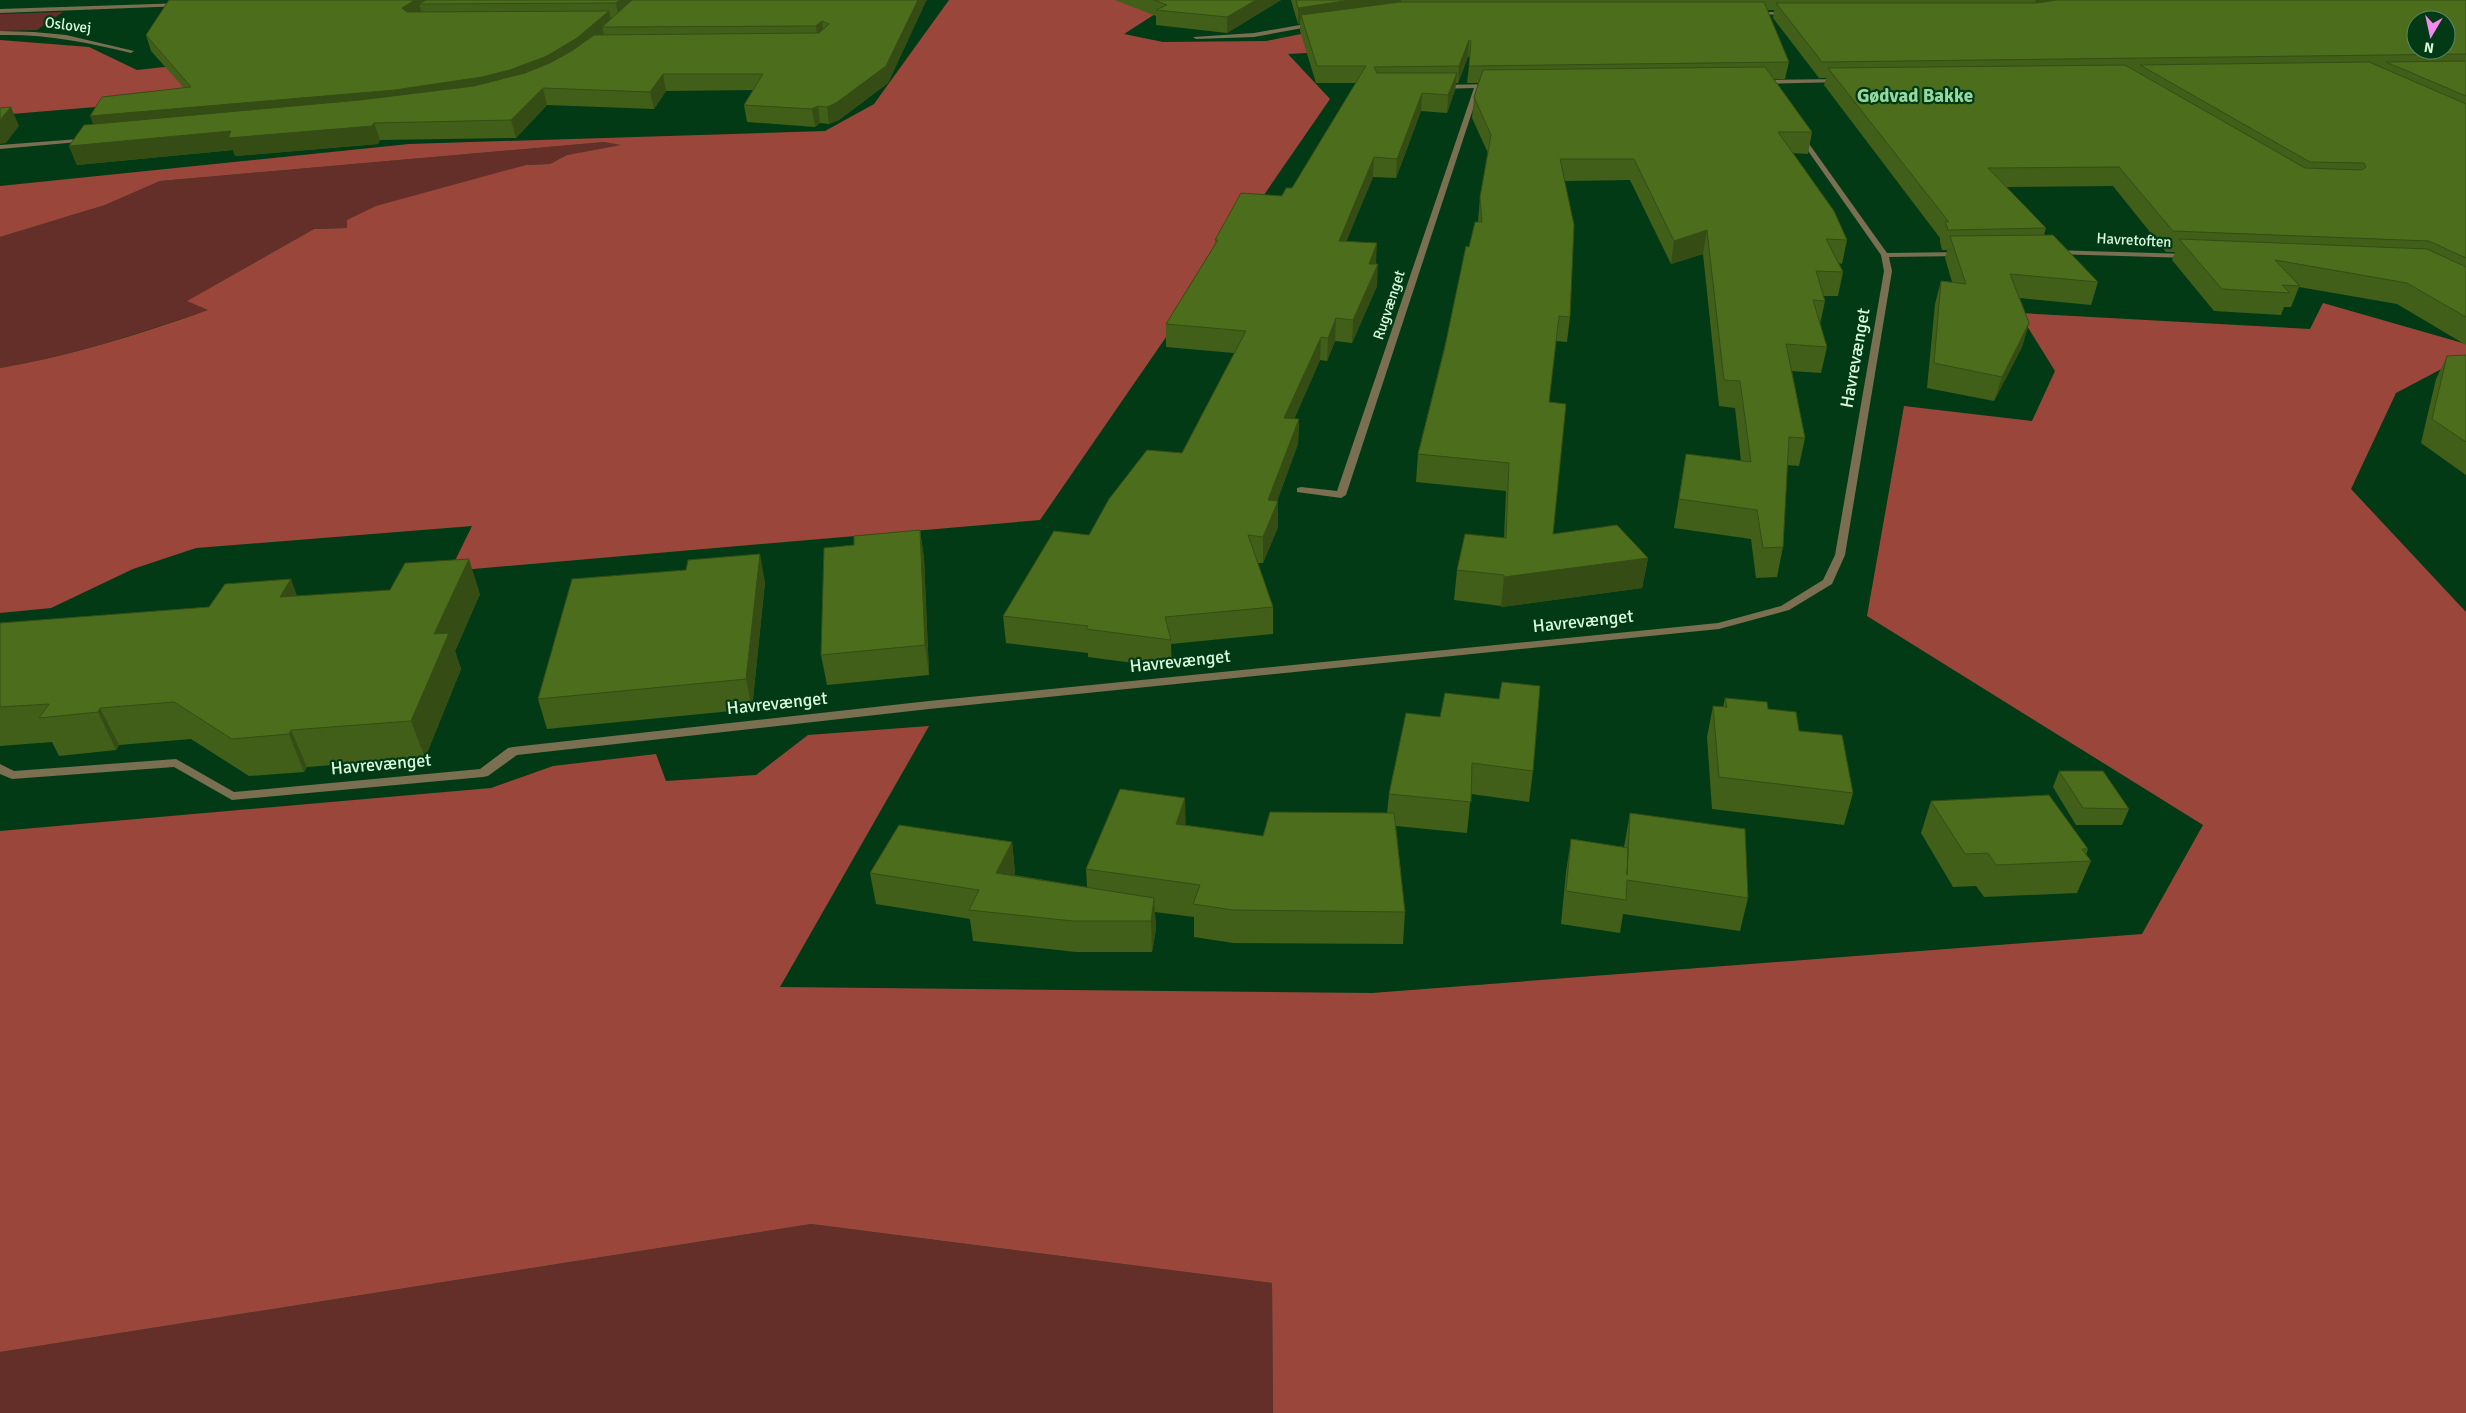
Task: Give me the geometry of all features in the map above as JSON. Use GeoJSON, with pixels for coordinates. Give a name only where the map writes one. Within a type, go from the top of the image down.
{"type":"FeatureCollection","features":[{"type":"Feature","properties":{"kind":"street","name":"Oslovej"},"geometry":{"type":"LineString","coordinates":[[0,11],[194,3]]}},
{"type":"Feature","properties":{"kind":"street"},"geometry":{"type":"LineString","coordinates":[[1747,14],[1796,14]]}},
{"type":"Feature","properties":{"kind":"street"},"geometry":{"type":"LineString","coordinates":[[1196,37],[1254,35],[1321,24]]}},
{"type":"Feature","properties":{"kind":"street","name":"Oslovej"},"geometry":{"type":"LineString","coordinates":[[0,33],[19,32],[82,38],[132,51]]}},
{"type":"Feature","properties":{"kind":"street"},"geometry":{"type":"LineString","coordinates":[[1762,85],[1852,81]]}},
{"type":"Feature","properties":{"kind":"street"},"geometry":{"type":"LineString","coordinates":[[1431,87],[1506,86]]}},
{"type":"Feature","properties":{"kind":"street","name":"Rugvænget"},"geometry":{"type":"LineString","coordinates":[[1301,490],[1341,495],[1476,87]]}},
{"type":"Feature","properties":{"kind":"street"},"geometry":{"type":"LineString","coordinates":[[1791,122],[1885,255],[1975,254]]}},
{"type":"Feature","properties":{"kind":"street"},"geometry":{"type":"LineString","coordinates":[[0,148],[98,138]]}},
{"type":"Feature","properties":{"kind":"street","name":"Havretoften"},"geometry":{"type":"LineString","coordinates":[[2044,252],[2200,257]]}},
{"type":"Feature","properties":{"kind":"street","name":"Havrevænget"},"geometry":{"type":"LineString","coordinates":[[0,768],[12,775],[176,763],[232,796],[482,773],[513,751],[929,705],[1719,626],[1785,608],[1828,582],[1834,569],[1840,555],[1888,271],[1885,255]]}},
{"type":"Feature","properties":{"kind":"shaded area"},"geometry":{"type":"Polygon","coordinates":[[[949,0],[1269,0],[1166,7],[1124,34],[1163,42],[1266,41],[1371,20],[1380,49],[1288,54],[1330,99],[1040,520],[450,571],[472,526],[196,548],[133,569],[51,608],[0,613],[0,368],[105,344],[208,310],[187,301],[314,229],[347,228],[347,220],[376,206],[526,165],[550,164],[567,155],[621,145],[604,142],[160,181],[105,205],[0,237],[0,186],[409,144],[825,131],[874,104],[949,0]]]}},
{"type":"Feature","properties":{"kind":"shaded area"},"geometry":{"type":"Polygon","coordinates":[[[63,12],[37,30],[0,31],[0,14],[63,12]]]}},
{"type":"Feature","properties":{"kind":"shaded area"},"geometry":{"type":"Polygon","coordinates":[[[0,40],[89,47],[137,70],[182,65],[429,79],[0,115],[0,40]]]}},
{"type":"Feature","properties":{"kind":"shaded area"},"geometry":{"type":"Polygon","coordinates":[[[604,142],[623,145],[567,155],[550,164],[526,165],[347,228],[314,229],[188,301],[209,310],[80,350],[0,368],[0,237],[105,205],[160,181],[604,142]]]}},
{"type":"Feature","properties":{"kind":"shaded area"},"geometry":{"type":"Polygon","coordinates":[[[2323,303],[2466,344],[2466,356],[2396,393],[2351,489],[2466,612],[2466,1413],[1273,1413],[1272,1283],[811,1224],[0,1352],[0,831],[491,788],[553,766],[656,754],[666,781],[756,775],[808,735],[929,726],[780,987],[1372,993],[2142,934],[2203,825],[1867,616],[1904,406],[2032,421],[2055,371],[2019,313],[2310,329],[2323,303]]]}},
{"type":"Feature","properties":{"kind":"shaded area"},"geometry":{"type":"Polygon","coordinates":[[[811,1224],[1272,1283],[1273,1413],[0,1413],[0,1352],[811,1224]]]}},
{"type":"Feature","properties":{"kind":"building"},"geometry":{"type":"Polygon","coordinates":[[[169,0],[415,0],[402,8],[407,12],[609,11],[577,38],[547,56],[510,70],[482,77],[395,90],[90,116],[102,97],[191,87],[146,35],[169,0]]]}},
{"type":"Feature","properties":{"kind":"building"},"geometry":{"type":"Polygon","coordinates":[[[426,0],[620,0],[616,3],[419,4],[426,0]]]}},
{"type":"Feature","properties":{"kind":"building"},"geometry":{"type":"Polygon","coordinates":[[[632,0],[918,0],[886,66],[836,103],[827,107],[818,106],[812,109],[744,105],[763,74],[663,74],[650,92],[543,88],[511,120],[374,123],[372,126],[228,138],[231,131],[69,146],[84,125],[360,100],[474,86],[525,73],[550,63],[594,35],[819,33],[829,24],[822,21],[816,26],[602,27],[632,0]]]}},
{"type":"Feature","properties":{"kind":"building"},"geometry":{"type":"Polygon","coordinates":[[[1154,0],[1256,0],[1227,17],[1156,10],[1167,5],[1154,0]]]}},
{"type":"Feature","properties":{"kind":"building"},"geometry":{"type":"Polygon","coordinates":[[[1296,0],[1351,0],[1298,8],[1296,0]]]}},
{"type":"Feature","properties":{"kind":"building"},"geometry":{"type":"Polygon","coordinates":[[[2057,0],[2466,0],[2466,54],[2456,54],[2456,10],[2406,10],[2406,55],[1822,62],[1776,3],[2037,3],[2057,0]]]}},
{"type":"Feature","properties":{"kind":"building"},"geometry":{"type":"Polygon","coordinates":[[[1400,2],[1764,2],[1789,62],[1469,66],[1471,41],[1469,40],[1459,66],[1374,67],[1377,73],[1457,73],[1448,95],[1422,93],[1397,159],[1374,157],[1339,241],[1377,243],[1369,264],[1378,264],[1353,320],[1336,318],[1328,338],[1321,337],[1284,418],[1299,419],[1268,500],[1278,501],[1263,537],[1248,535],[1273,607],[1165,617],[1171,640],[1086,629],[1088,626],[1003,616],[1054,531],[1089,535],[1109,499],[1147,450],[1182,453],[1246,331],[1166,324],[1218,240],[1215,240],[1241,193],[1282,196],[1286,188],[1292,188],[1366,66],[1317,66],[1301,15],[1400,2]]]}},
{"type":"Feature","properties":{"kind":"building"},"geometry":{"type":"Polygon","coordinates":[[[2466,61],[2466,96],[2386,62],[2466,61]]]}},
{"type":"Feature","properties":{"kind":"building"},"geometry":{"type":"Polygon","coordinates":[[[2369,62],[2466,104],[2466,258],[2429,241],[2173,231],[2119,167],[1988,168],[2046,228],[1948,230],[1945,221],[1949,222],[1828,68],[2125,65],[2305,168],[2362,170],[2366,167],[2364,163],[2310,162],[2140,65],[2369,62]]]}},
{"type":"Feature","properties":{"kind":"building"},"geometry":{"type":"Polygon","coordinates":[[[1765,67],[1812,132],[1778,132],[1834,211],[1847,240],[1826,239],[1843,272],[1816,271],[1825,301],[1813,300],[1827,347],[1786,344],[1805,438],[1789,437],[1783,547],[1763,548],[1757,510],[1679,499],[1686,454],[1751,462],[1740,381],[1724,380],[1707,230],[1674,241],[1634,159],[1560,159],[1574,225],[1570,317],[1559,316],[1549,402],[1566,404],[1553,534],[1617,525],[1648,558],[1504,577],[1504,575],[1457,570],[1465,534],[1506,538],[1509,463],[1418,454],[1444,351],[1466,246],[1469,247],[1475,222],[1482,222],[1480,197],[1491,135],[1474,97],[1483,70],[1765,67]]]}},
{"type":"Feature","properties":{"kind":"building"},"geometry":{"type":"Polygon","coordinates":[[[11,107],[0,120],[0,108],[11,107]]]}},
{"type":"Feature","properties":{"kind":"building"},"geometry":{"type":"Polygon","coordinates":[[[2053,235],[2098,282],[2010,274],[2029,323],[2002,377],[1934,363],[1941,281],[1966,284],[1950,236],[2053,235]]]}},
{"type":"Feature","properties":{"kind":"building"},"geometry":{"type":"Polygon","coordinates":[[[2179,239],[2427,249],[2466,267],[2466,317],[2407,283],[2275,260],[2300,286],[2282,285],[2290,293],[2222,289],[2179,239]]]}},
{"type":"Feature","properties":{"kind":"building"},"geometry":{"type":"Polygon","coordinates":[[[2466,355],[2466,442],[2432,419],[2447,356],[2466,355]]]}},
{"type":"Feature","properties":{"kind":"building"},"geometry":{"type":"Polygon","coordinates":[[[920,530],[925,645],[821,655],[824,548],[854,545],[854,536],[920,530]]]}},
{"type":"Feature","properties":{"kind":"building"},"geometry":{"type":"Polygon","coordinates":[[[760,554],[746,679],[538,699],[572,579],[686,570],[688,560],[760,554]]]}},
{"type":"Feature","properties":{"kind":"building"},"geometry":{"type":"Polygon","coordinates":[[[469,559],[434,634],[449,633],[411,721],[291,730],[289,734],[232,739],[174,702],[100,708],[98,712],[39,718],[49,704],[0,707],[0,623],[209,607],[225,584],[291,579],[280,597],[390,590],[405,563],[469,559]]]}},
{"type":"Feature","properties":{"kind":"building"},"geometry":{"type":"Polygon","coordinates":[[[1502,682],[1540,686],[1533,771],[1472,763],[1471,802],[1389,794],[1406,713],[1440,717],[1445,693],[1499,699],[1502,682]]]}},
{"type":"Feature","properties":{"kind":"building"},"geometry":{"type":"Polygon","coordinates":[[[1725,698],[1767,702],[1768,709],[1796,712],[1799,731],[1842,735],[1853,793],[1719,777],[1713,706],[1727,707],[1725,698]]]}},
{"type":"Feature","properties":{"kind":"building"},"geometry":{"type":"Polygon","coordinates":[[[2059,771],[2103,771],[2129,809],[2083,808],[2059,771]]]}},
{"type":"Feature","properties":{"kind":"building"},"geometry":{"type":"Polygon","coordinates":[[[1120,789],[1185,798],[1176,824],[1263,836],[1270,812],[1394,813],[1405,912],[1233,910],[1193,904],[1200,885],[1086,869],[1120,789]]]}},
{"type":"Feature","properties":{"kind":"building"},"geometry":{"type":"Polygon","coordinates":[[[2049,795],[2088,849],[2082,849],[2091,861],[1996,865],[1988,853],[1965,854],[1931,801],[2049,795]]]}},
{"type":"Feature","properties":{"kind":"building"},"geometry":{"type":"Polygon","coordinates":[[[1630,813],[1745,829],[1748,898],[1627,880],[1626,900],[1566,891],[1571,839],[1628,848],[1627,875],[1630,813]]]}},
{"type":"Feature","properties":{"kind":"building"},"geometry":{"type":"Polygon","coordinates":[[[899,825],[1012,842],[996,873],[1154,898],[1151,921],[1073,921],[969,910],[979,890],[870,873],[899,825]]]}},
{"type":"Feature","properties":{"kind":"district","name":"Gødvad Bakke"},"geometry":{"type":"Point","coordinates":[1915,95]}}]}
